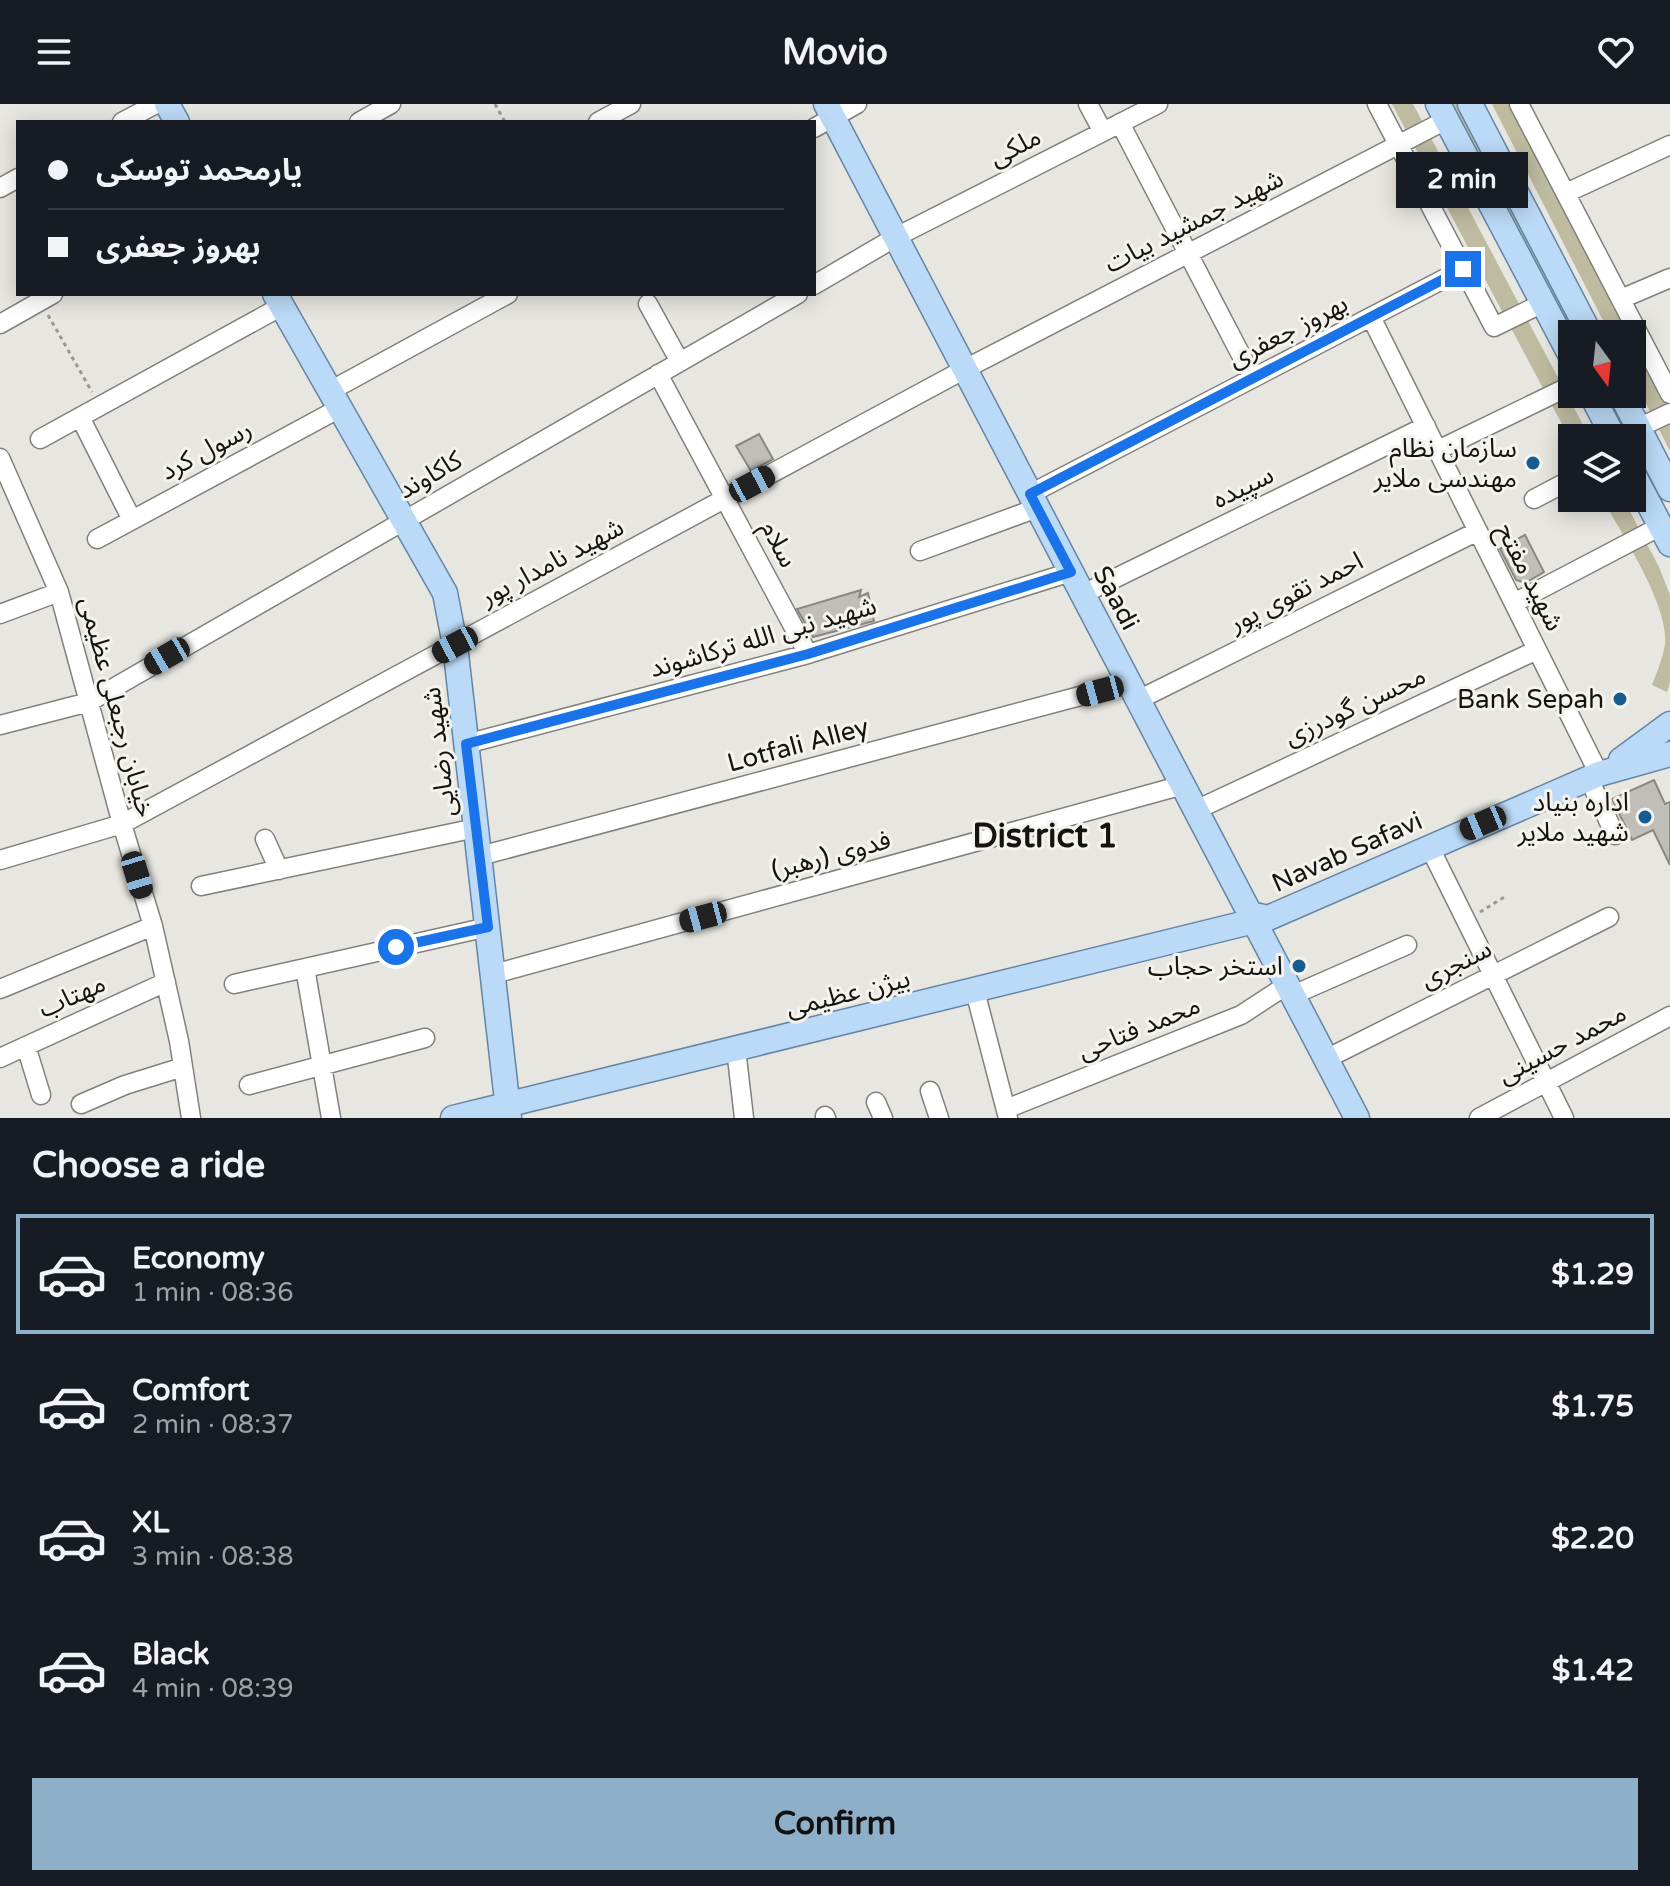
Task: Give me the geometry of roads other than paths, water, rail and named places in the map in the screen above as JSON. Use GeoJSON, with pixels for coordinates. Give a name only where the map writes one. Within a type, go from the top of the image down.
{"type":"FeatureCollection","features":[{"type":"Feature","properties":{"kind":"main road"},"geometry":{"type":"LineString","coordinates":[[1470,104],[1583,320]]}},
{"type":"Feature","properties":{"kind":"main road"},"geometry":{"type":"LineString","coordinates":[[1442,112],[1558,331]]}},
{"type":"Feature","properties":{"kind":"main road","name":"Saadi"},"geometry":{"type":"LineString","coordinates":[[824,116],[896,237],[1357,1118]]}},
{"type":"Feature","properties":{"kind":"main road","name":"شهید رضایی"},"geometry":{"type":"LineString","coordinates":[[278,297],[445,593],[455,645],[509,1111]]}},
{"type":"Feature","properties":{"kind":"main road"},"geometry":{"type":"LineString","coordinates":[[1646,443],[1670,489]]}},
{"type":"Feature","properties":{"kind":"main road"},"geometry":{"type":"LineString","coordinates":[[1646,499],[1665,535]]}},
{"type":"Feature","properties":{"kind":"main road"},"geometry":{"type":"LineString","coordinates":[[1594,776],[1670,724]]}},
{"type":"Feature","properties":{"kind":"main road"},"geometry":{"type":"LineString","coordinates":[[1594,776],[1670,754]]}},
{"type":"Feature","properties":{"kind":"main road","name":"Navab Safavi"},"geometry":{"type":"LineString","coordinates":[[1250,914],[1268,918],[1594,776]]}},
{"type":"Feature","properties":{"kind":"main road","name":"بیژن عظیمی"},"geometry":{"type":"LineString","coordinates":[[453,1118],[509,1111],[736,1049],[1246,923],[1250,914]]}},
{"type":"Feature","properties":{"kind":"street"},"geometry":{"type":"LineString","coordinates":[[126,120],[156,104]]}},
{"type":"Feature","properties":{"kind":"street"},"geometry":{"type":"LineString","coordinates":[[363,120],[391,104]]}},
{"type":"Feature","properties":{"kind":"street"},"geometry":{"type":"LineString","coordinates":[[602,120],[631,104]]}},
{"type":"Feature","properties":{"kind":"street"},"geometry":{"type":"LineString","coordinates":[[824,116],[857,104]]}},
{"type":"Feature","properties":{"kind":"street"},"geometry":{"type":"LineString","coordinates":[[1088,104],[1103,132]]}},
{"type":"Feature","properties":{"kind":"street","name":"ملکی"},"geometry":{"type":"LineString","coordinates":[[896,237],[1158,104]]}},
{"type":"Feature","properties":{"kind":"street"},"geometry":{"type":"LineString","coordinates":[[1377,104],[1494,327],[1543,303]]}},
{"type":"Feature","properties":{"kind":"street"},"geometry":{"type":"LineString","coordinates":[[1519,104],[1670,394]]}},
{"type":"Feature","properties":{"kind":"street","name":"شهید جمشید بیات"},"geometry":{"type":"LineString","coordinates":[[965,369],[1399,145],[1442,112]]}},
{"type":"Feature","properties":{"kind":"street"},"geometry":{"type":"LineString","coordinates":[[1120,123],[1253,378]]}},
{"type":"Feature","properties":{"kind":"street"},"geometry":{"type":"LineString","coordinates":[[1566,193],[1670,145]]}},
{"type":"Feature","properties":{"kind":"street"},"geometry":{"type":"LineString","coordinates":[[816,284],[896,237]]}},
{"type":"Feature","properties":{"kind":"street","name":"بهروز جعفری"},"geometry":{"type":"LineString","coordinates":[[920,551],[1034,501],[1253,378],[1463,269]]}},
{"type":"Feature","properties":{"kind":"street"},"geometry":{"type":"LineString","coordinates":[[1621,299],[1670,278]]}},
{"type":"Feature","properties":{"kind":"street","name":"رسول کرد"},"geometry":{"type":"LineString","coordinates":[[97,539],[505,296]]}},
{"type":"Feature","properties":{"kind":"street","name":"کاکاوند"},"geometry":{"type":"LineString","coordinates":[[0,725],[89,702],[795,296]]}},
{"type":"Feature","properties":{"kind":"street"},"geometry":{"type":"LineString","coordinates":[[40,439],[100,406],[278,297]]}},
{"type":"Feature","properties":{"kind":"street"},"geometry":{"type":"LineString","coordinates":[[0,324],[47,298]]}},
{"type":"Feature","properties":{"kind":"street"},"geometry":{"type":"LineString","coordinates":[[648,304],[680,362]]}},
{"type":"Feature","properties":{"kind":"street","name":"شهید مفتح"},"geometry":{"type":"LineString","coordinates":[[1371,317],[1537,650],[1594,776],[1615,835]]}},
{"type":"Feature","properties":{"kind":"street","name":"شهید نامدار پور"},"geometry":{"type":"LineString","coordinates":[[0,860],[122,824],[965,369]]}},
{"type":"Feature","properties":{"kind":"street","name":"سلام"},"geometry":{"type":"LineString","coordinates":[[658,374],[808,654]]}},
{"type":"Feature","properties":{"kind":"street"},"geometry":{"type":"LineString","coordinates":[[1438,450],[1558,392]]}},
{"type":"Feature","properties":{"kind":"street"},"geometry":{"type":"LineString","coordinates":[[1646,424],[1670,413]]}},
{"type":"Feature","properties":{"kind":"street"},"geometry":{"type":"LineString","coordinates":[[80,417],[132,520]]}},
{"type":"Feature","properties":{"kind":"street","name":"سپیده"},"geometry":{"type":"LineString","coordinates":[[1077,583],[1426,426]]}},
{"type":"Feature","properties":{"kind":"street","name":"خیابان رجبعلی عظیمی"},"geometry":{"type":"LineString","coordinates":[[0,458],[59,592],[153,926],[191,1118]]}},
{"type":"Feature","properties":{"kind":"street"},"geometry":{"type":"LineString","coordinates":[[1534,499],[1558,486]]}},
{"type":"Feature","properties":{"kind":"street","name":"احمد تقوی پور"},"geometry":{"type":"LineString","coordinates":[[1134,692],[1478,531]]}},
{"type":"Feature","properties":{"kind":"street"},"geometry":{"type":"LineString","coordinates":[[1514,603],[1665,535]]}},
{"type":"Feature","properties":{"kind":"street","name":"شهید نبی الله ترکاشوند"},"geometry":{"type":"LineString","coordinates":[[466,744],[1077,583]]}},
{"type":"Feature","properties":{"kind":"street"},"geometry":{"type":"LineString","coordinates":[[0,614],[59,592]]}},
{"type":"Feature","properties":{"kind":"street","name":"محسن گودرزی"},"geometry":{"type":"LineString","coordinates":[[1196,810],[1537,650]]}},
{"type":"Feature","properties":{"kind":"street","name":"Lotfali Alley"},"geometry":{"type":"LineString","coordinates":[[480,856],[1134,692]]}},
{"type":"Feature","properties":{"kind":"street","name":"فدوی (رهبر)"},"geometry":{"type":"LineString","coordinates":[[494,974],[1183,785]]}},
{"type":"Feature","properties":{"kind":"street"},"geometry":{"type":"LineString","coordinates":[[201,886],[476,828]]}},
{"type":"Feature","properties":{"kind":"street"},"geometry":{"type":"LineString","coordinates":[[265,839],[279,870]]}},
{"type":"Feature","properties":{"kind":"street"},"geometry":{"type":"LineString","coordinates":[[1429,846],[1564,1118]]}},
{"type":"Feature","properties":{"kind":"street","name":"سنجری"},"geometry":{"type":"LineString","coordinates":[[1326,1059],[1609,917]]}},
{"type":"Feature","properties":{"kind":"street"},"geometry":{"type":"LineString","coordinates":[[0,989],[153,926]]}},
{"type":"Feature","properties":{"kind":"street"},"geometry":{"type":"LineString","coordinates":[[234,984],[488,927]]}},
{"type":"Feature","properties":{"kind":"street","name":"محمد فتاحی"},"geometry":{"type":"LineString","coordinates":[[1007,1114],[1241,1015],[1290,990],[1407,945]]}},
{"type":"Feature","properties":{"kind":"street"},"geometry":{"type":"LineString","coordinates":[[305,968],[331,1118]]}},
{"type":"Feature","properties":{"kind":"street","name":"مهتاب"},"geometry":{"type":"LineString","coordinates":[[0,1058],[166,982]]}},
{"type":"Feature","properties":{"kind":"street"},"geometry":{"type":"LineString","coordinates":[[975,991],[1007,1114]]}},
{"type":"Feature","properties":{"kind":"street","name":"محمد حسینی"},"geometry":{"type":"LineString","coordinates":[[1479,1118],[1670,1016]]}},
{"type":"Feature","properties":{"kind":"street"},"geometry":{"type":"LineString","coordinates":[[249,1085],[425,1038]]}},
{"type":"Feature","properties":{"kind":"street"},"geometry":{"type":"LineString","coordinates":[[26,1046],[41,1095]]}},
{"type":"Feature","properties":{"kind":"street"},"geometry":{"type":"LineString","coordinates":[[736,1049],[744,1118]]}},
{"type":"Feature","properties":{"kind":"street"},"geometry":{"type":"LineString","coordinates":[[81,1104],[125,1085],[183,1067]]}},
{"type":"Feature","properties":{"kind":"street"},"geometry":{"type":"LineString","coordinates":[[930,1091],[939,1118]]}},
{"type":"Feature","properties":{"kind":"place","name":"سازمان نظام مهندسی ملایر"},"geometry":{"type":"Point","coordinates":[1533,463]}},
{"type":"Feature","properties":{"kind":"place","name":"Bank Sepah"},"geometry":{"type":"Point","coordinates":[1620,699]}},
{"type":"Feature","properties":{"kind":"place","name":"اداره بنیاد شهید ملایر"},"geometry":{"type":"Point","coordinates":[1645,817]}},
{"type":"Feature","properties":{"kind":"place","name":"استخر حجاب"},"geometry":{"type":"Point","coordinates":[1299,966]}},
{"type":"Feature","properties":{"kind":"district","name":"District 1"},"geometry":{"type":"Point","coordinates":[1045,836]}}]}
